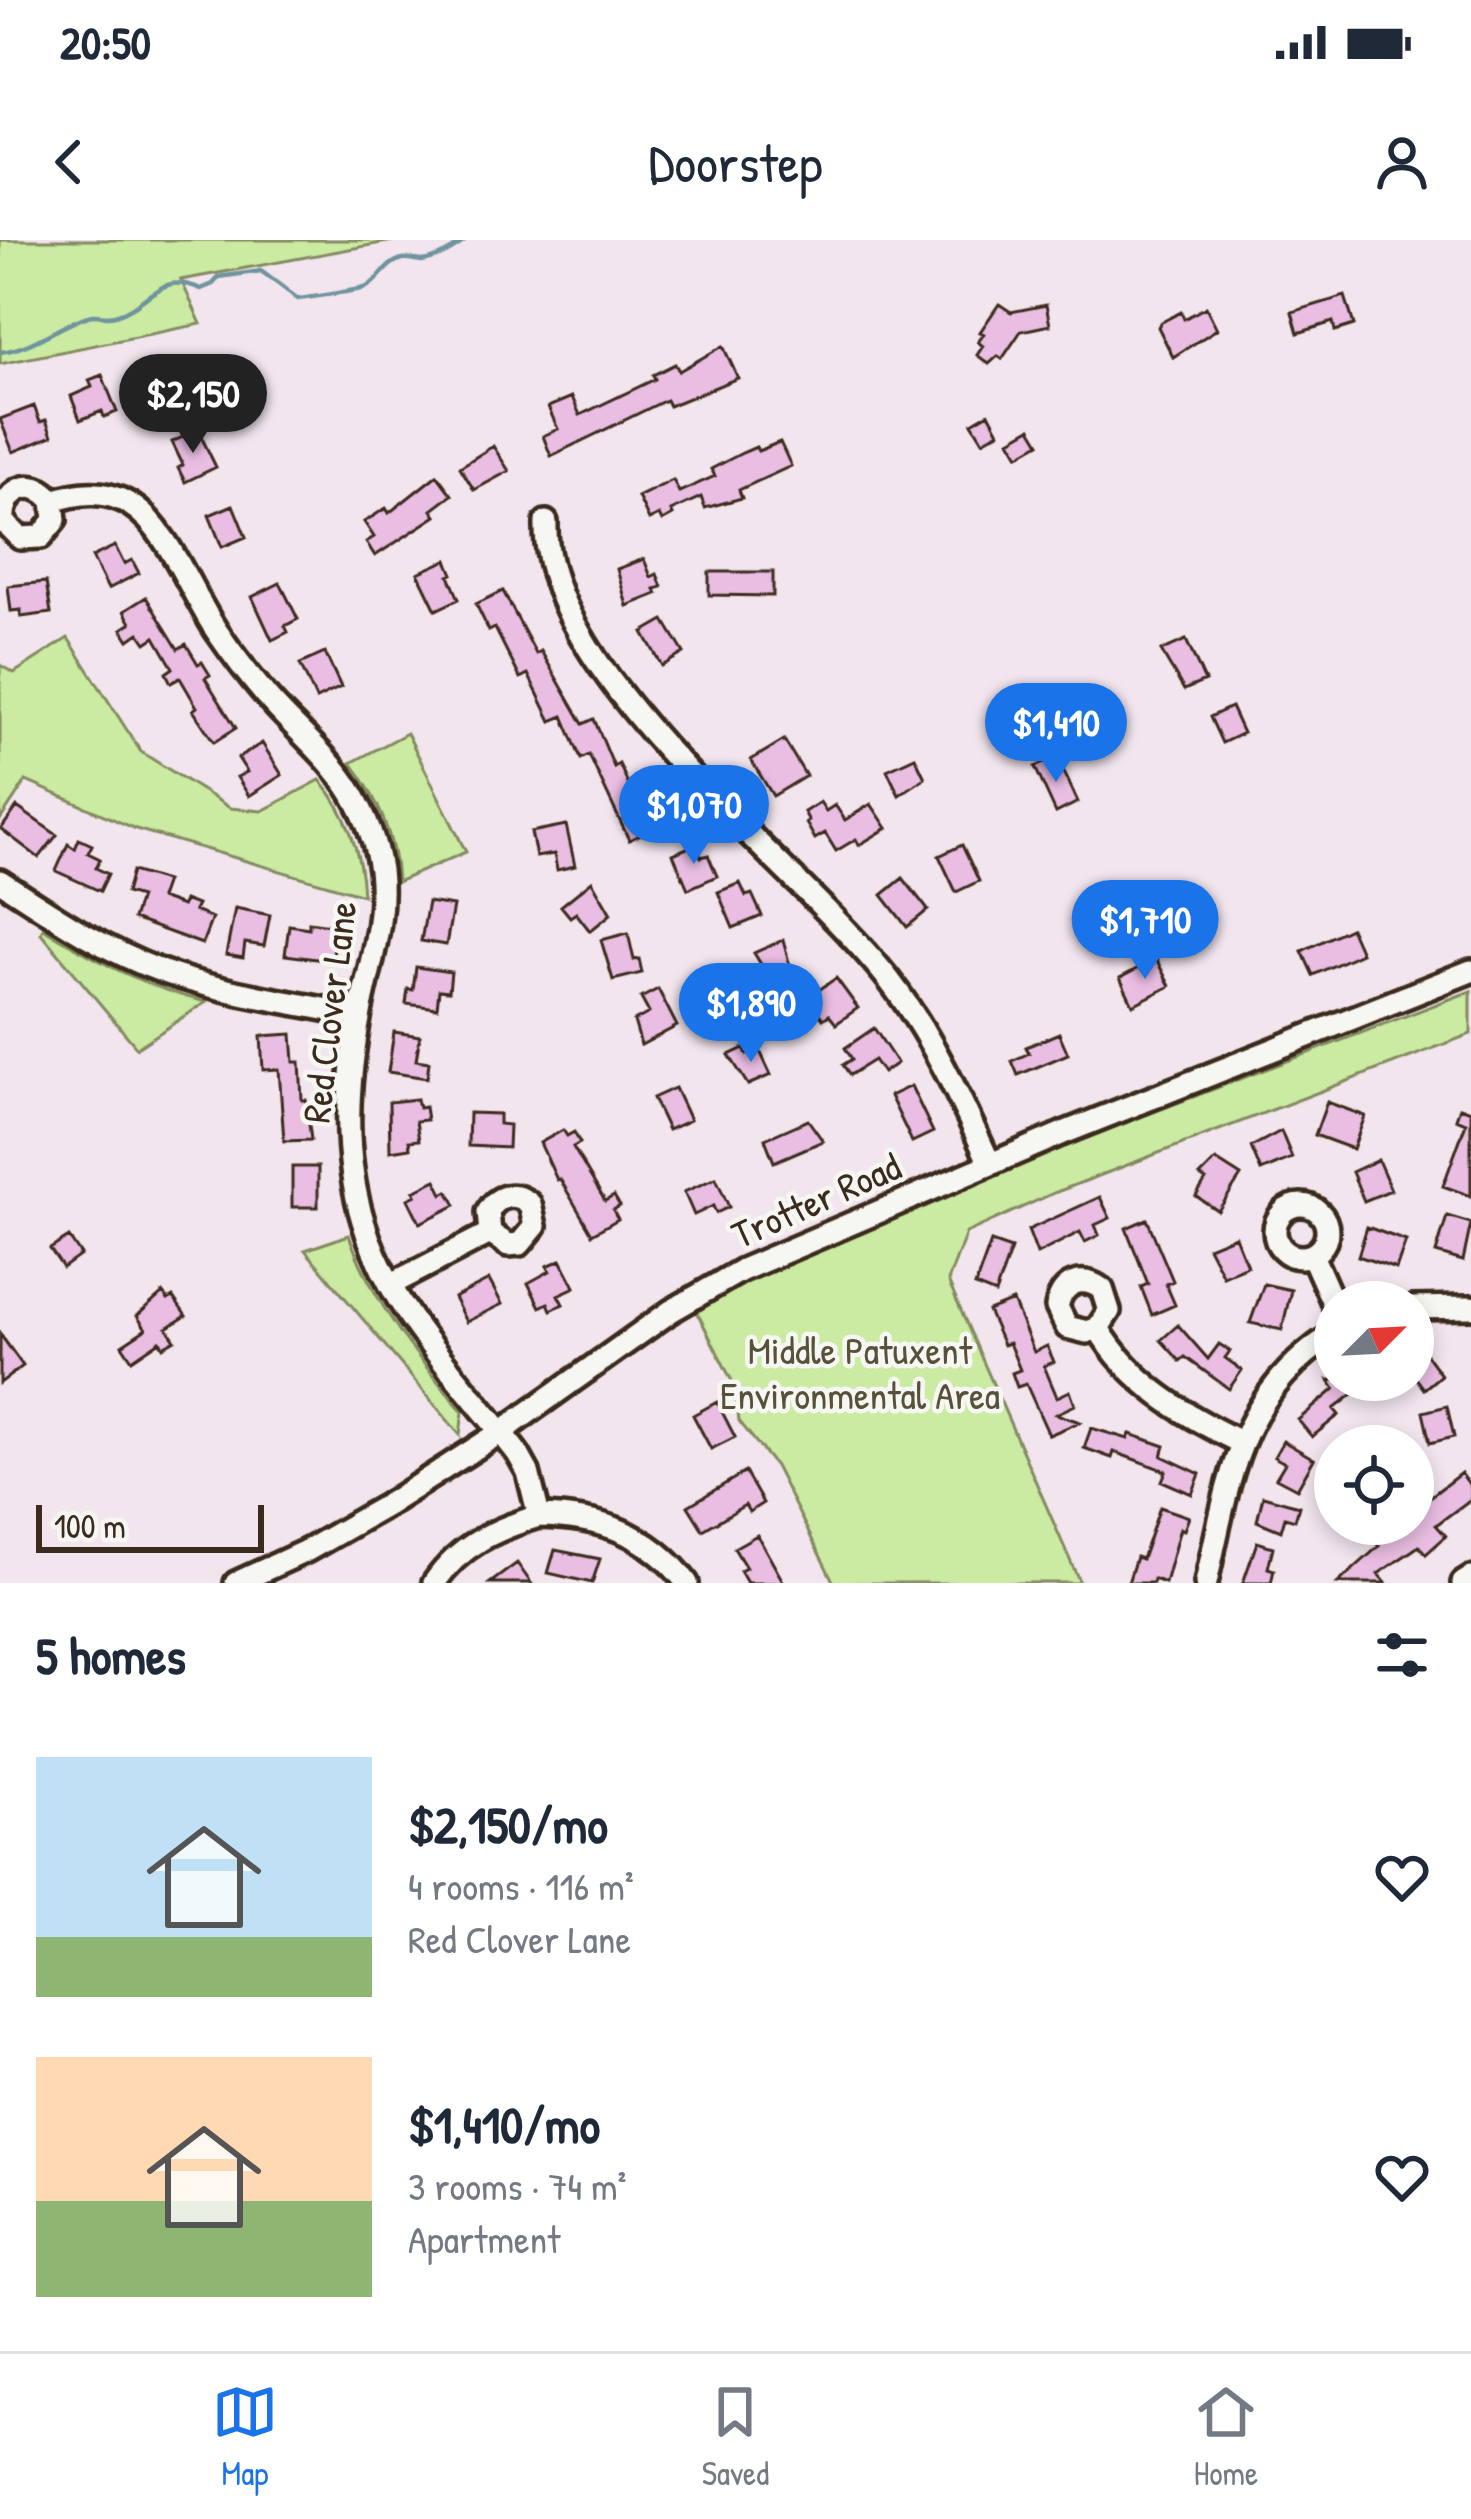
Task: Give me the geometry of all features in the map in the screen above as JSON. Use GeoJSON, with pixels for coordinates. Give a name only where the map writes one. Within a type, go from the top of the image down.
{"type":"FeatureCollection","features":[{"type":"Feature","properties":{"kind":"street","name":"Red Clover Lane"},"geometry":{"type":"LineString","coordinates":[[53,501],[74,494],[111,496],[148,519],[218,632],[267,697],[354,796],[375,844],[382,900],[349,1087],[350,1156],[363,1221],[390,1286],[430,1346],[528,1472],[539,1516]]}},
{"type":"Feature","properties":{"kind":"street"},"geometry":{"type":"LineString","coordinates":[[546,522],[556,583],[615,685],[683,768],[831,912],[890,982],[936,1052],[990,1164]]}},
{"type":"Feature","properties":{"kind":"street"},"geometry":{"type":"LineString","coordinates":[[0,881],[94,939],[155,969],[359,1016]]}},
{"type":"Feature","properties":{"kind":"street","name":"Trotter Road"},"geometry":{"type":"LineString","coordinates":[[236,1583],[348,1528],[501,1432],[706,1289],[778,1253],[1471,971]]}},
{"type":"Feature","properties":{"kind":"street"},"geometry":{"type":"LineString","coordinates":[[390,1286],[490,1232]]}},
{"type":"Feature","properties":{"kind":"street"},"geometry":{"type":"LineString","coordinates":[[1312,1255],[1324,1281]]}},
{"type":"Feature","properties":{"kind":"street"},"geometry":{"type":"LineString","coordinates":[[1434,1308],[1471,1307]]}},
{"type":"Feature","properties":{"kind":"street"},"geometry":{"type":"LineString","coordinates":[[1098,1328],[1124,1366],[1157,1395],[1240,1442]]}},
{"type":"Feature","properties":{"kind":"street"},"geometry":{"type":"LineString","coordinates":[[1206,1583],[1240,1442],[1278,1380],[1314,1346]]}},
{"type":"Feature","properties":{"kind":"street"},"geometry":{"type":"LineString","coordinates":[[434,1583],[474,1543],[539,1516],[567,1516],[616,1526],[662,1554],[687,1583]]}},
{"type":"Feature","properties":{"kind":"street"},"geometry":{"type":"LineString","coordinates":[[1463,1583],[1471,1577]]}},
{"type":"Feature","properties":{"kind":"green space"},"geometry":{"type":"Polygon","coordinates":[[[0,240],[398,240],[181,280],[201,324],[0,364],[0,240]]]}},
{"type":"Feature","properties":{"kind":"green space"},"geometry":{"type":"Polygon","coordinates":[[[68,638],[141,752],[230,808],[262,811],[320,780],[351,834],[363,895],[136,829],[26,781],[0,820],[0,665],[14,673],[68,638]]]}},
{"type":"Feature","properties":{"kind":"green space"},"geometry":{"type":"Polygon","coordinates":[[[407,733],[466,852],[397,882],[383,819],[351,763],[407,733]]]}},
{"type":"Feature","properties":{"kind":"green space"},"geometry":{"type":"Polygon","coordinates":[[[43,928],[122,972],[206,1002],[137,1048],[41,933],[43,928]]]}},
{"type":"Feature","properties":{"kind":"green space","name":"Middle Patuxent Environmental Area"},"geometry":{"type":"Polygon","coordinates":[[[1471,991],[1471,1034],[1054,1193],[966,1233],[948,1281],[1080,1583],[834,1583],[775,1466],[739,1421],[735,1387],[696,1310],[766,1272],[1038,1156],[1471,991]]]}},
{"type":"Feature","properties":{"kind":"green space"},"geometry":{"type":"Polygon","coordinates":[[[349,1235],[383,1307],[463,1412],[460,1435],[305,1250],[349,1235]]]}},
{"type":"Feature","properties":{"kind":"building"},"geometry":{"type":"Polygon","coordinates":[[[1345,296],[1354,325],[1335,331],[1333,322],[1298,333],[1292,312],[1345,296]]]}},
{"type":"Feature","properties":{"kind":"building"},"geometry":{"type":"Polygon","coordinates":[[[999,304],[1011,312],[1046,305],[1050,325],[1021,331],[1002,359],[998,356],[989,364],[977,355],[983,346],[978,342],[999,304]]]}},
{"type":"Feature","properties":{"kind":"building"},"geometry":{"type":"Polygon","coordinates":[[[1206,307],[1217,329],[1173,357],[1160,323],[1181,312],[1184,319],[1206,307]]]}},
{"type":"Feature","properties":{"kind":"building"},"geometry":{"type":"Polygon","coordinates":[[[723,346],[738,378],[669,406],[666,400],[551,456],[543,436],[558,429],[548,407],[572,397],[580,415],[655,379],[653,375],[675,364],[679,371],[723,346]]]}},
{"type":"Feature","properties":{"kind":"building"},"geometry":{"type":"Polygon","coordinates":[[[140,364],[175,389],[158,413],[124,386],[140,364]]]}},
{"type":"Feature","properties":{"kind":"building"},"geometry":{"type":"Polygon","coordinates":[[[102,375],[117,412],[104,417],[102,411],[80,420],[71,396],[92,387],[89,380],[102,375]]]}},
{"type":"Feature","properties":{"kind":"building"},"geometry":{"type":"Polygon","coordinates":[[[34,406],[52,436],[13,452],[0,419],[34,406]]]}},
{"type":"Feature","properties":{"kind":"building"},"geometry":{"type":"Polygon","coordinates":[[[989,413],[999,432],[983,441],[972,423],[989,413]]]}},
{"type":"Feature","properties":{"kind":"building"},"geometry":{"type":"Polygon","coordinates":[[[1031,428],[1040,443],[1019,455],[1010,440],[1031,428]]]}},
{"type":"Feature","properties":{"kind":"building"},"geometry":{"type":"Polygon","coordinates":[[[198,430],[216,467],[185,482],[172,442],[198,430]]]}},
{"type":"Feature","properties":{"kind":"building"},"geometry":{"type":"Polygon","coordinates":[[[780,442],[791,466],[739,490],[742,498],[705,508],[701,497],[671,511],[673,515],[662,521],[659,515],[649,520],[638,497],[673,480],[679,492],[715,476],[711,469],[742,453],[780,442]]]}},
{"type":"Feature","properties":{"kind":"building"},"geometry":{"type":"Polygon","coordinates":[[[493,446],[509,471],[474,490],[460,467],[493,446]]]}},
{"type":"Feature","properties":{"kind":"building"},"geometry":{"type":"Polygon","coordinates":[[[437,475],[452,495],[432,510],[436,516],[375,556],[366,542],[374,537],[364,522],[386,508],[389,513],[437,475]]]}},
{"type":"Feature","properties":{"kind":"building"},"geometry":{"type":"Polygon","coordinates":[[[233,505],[246,537],[222,547],[209,515],[233,505]]]}},
{"type":"Feature","properties":{"kind":"building"},"geometry":{"type":"Polygon","coordinates":[[[115,546],[124,564],[132,560],[139,573],[108,589],[92,557],[115,546]]]}},
{"type":"Feature","properties":{"kind":"building"},"geometry":{"type":"Polygon","coordinates":[[[644,559],[651,577],[657,574],[662,587],[655,589],[657,594],[627,606],[617,569],[644,559]]]}},
{"type":"Feature","properties":{"kind":"building"},"geometry":{"type":"Polygon","coordinates":[[[447,560],[459,599],[436,610],[418,573],[447,560]]]}},
{"type":"Feature","properties":{"kind":"building"},"geometry":{"type":"Polygon","coordinates":[[[709,572],[773,572],[773,596],[709,595],[709,572]]]}},
{"type":"Feature","properties":{"kind":"building"},"geometry":{"type":"Polygon","coordinates":[[[46,582],[51,613],[21,617],[21,610],[11,611],[8,586],[46,582]]]}},
{"type":"Feature","properties":{"kind":"building"},"geometry":{"type":"Polygon","coordinates":[[[280,583],[298,619],[285,626],[288,632],[272,640],[252,597],[280,583]]]}},
{"type":"Feature","properties":{"kind":"building"},"geometry":{"type":"Polygon","coordinates":[[[503,591],[536,654],[541,651],[583,724],[594,719],[649,830],[629,840],[589,755],[581,759],[563,716],[551,721],[528,674],[520,678],[495,628],[489,631],[476,604],[503,591]]]}},
{"type":"Feature","properties":{"kind":"building"},"geometry":{"type":"Polygon","coordinates":[[[146,597],[178,649],[186,644],[198,664],[202,662],[210,675],[205,678],[236,728],[214,742],[180,678],[171,683],[166,673],[173,668],[155,637],[146,643],[139,633],[129,640],[122,629],[131,623],[124,611],[146,597]]]}},
{"type":"Feature","properties":{"kind":"building"},"geometry":{"type":"Polygon","coordinates":[[[664,620],[684,653],[662,666],[643,632],[664,620]]]}},
{"type":"Feature","properties":{"kind":"building"},"geometry":{"type":"Polygon","coordinates":[[[1186,640],[1205,681],[1184,690],[1161,651],[1186,640]]]}},
{"type":"Feature","properties":{"kind":"building"},"geometry":{"type":"Polygon","coordinates":[[[325,653],[341,687],[316,699],[300,664],[325,653]]]}},
{"type":"Feature","properties":{"kind":"building"},"geometry":{"type":"Polygon","coordinates":[[[1231,707],[1243,733],[1222,743],[1210,717],[1231,707]]]}},
{"type":"Feature","properties":{"kind":"building"},"geometry":{"type":"Polygon","coordinates":[[[784,740],[806,776],[773,796],[751,760],[784,740]]]}},
{"type":"Feature","properties":{"kind":"building"},"geometry":{"type":"Polygon","coordinates":[[[262,743],[282,775],[249,796],[237,777],[247,772],[238,758],[262,743]]]}},
{"type":"Feature","properties":{"kind":"building"},"geometry":{"type":"Polygon","coordinates":[[[915,757],[925,778],[899,795],[887,770],[915,757]]]}},
{"type":"Feature","properties":{"kind":"building"},"geometry":{"type":"Polygon","coordinates":[[[1057,757],[1078,802],[1056,813],[1035,767],[1057,757]]]}},
{"type":"Feature","properties":{"kind":"building"},"geometry":{"type":"Polygon","coordinates":[[[820,802],[826,811],[835,805],[845,820],[871,804],[887,828],[859,845],[856,839],[836,851],[825,833],[815,839],[806,823],[804,812],[820,802]]]}},
{"type":"Feature","properties":{"kind":"building"},"geometry":{"type":"Polygon","coordinates":[[[17,807],[57,835],[39,858],[1,829],[17,807]]]}},
{"type":"Feature","properties":{"kind":"building"},"geometry":{"type":"Polygon","coordinates":[[[566,825],[575,866],[557,870],[554,854],[536,857],[531,832],[566,825]]]}},
{"type":"Feature","properties":{"kind":"building"},"geometry":{"type":"Polygon","coordinates":[[[79,839],[92,845],[88,853],[100,859],[96,868],[108,874],[100,891],[56,871],[68,844],[75,849],[79,839]]]}},
{"type":"Feature","properties":{"kind":"building"},"geometry":{"type":"Polygon","coordinates":[[[696,844],[701,857],[708,855],[717,876],[688,889],[673,854],[696,844]]]}},
{"type":"Feature","properties":{"kind":"building"},"geometry":{"type":"Polygon","coordinates":[[[962,845],[979,881],[956,892],[939,856],[962,845]]]}},
{"type":"Feature","properties":{"kind":"building"},"geometry":{"type":"Polygon","coordinates":[[[132,871],[166,881],[160,898],[182,906],[184,900],[197,905],[194,911],[212,918],[202,944],[133,919],[140,897],[126,893],[132,871]]]}},
{"type":"Feature","properties":{"kind":"building"},"geometry":{"type":"Polygon","coordinates":[[[903,878],[928,910],[907,927],[882,895],[903,878]]]}},
{"type":"Feature","properties":{"kind":"building"},"geometry":{"type":"Polygon","coordinates":[[[592,881],[611,914],[590,931],[576,913],[570,917],[561,906],[592,881]]]}},
{"type":"Feature","properties":{"kind":"building"},"geometry":{"type":"Polygon","coordinates":[[[740,883],[746,896],[752,894],[762,916],[733,928],[718,892],[740,883]]]}},
{"type":"Feature","properties":{"kind":"building"},"geometry":{"type":"Polygon","coordinates":[[[428,902],[453,906],[446,945],[421,941],[428,902]]]}},
{"type":"Feature","properties":{"kind":"building"},"geometry":{"type":"Polygon","coordinates":[[[235,908],[270,915],[264,946],[245,943],[243,958],[226,955],[235,908]]]}},
{"type":"Feature","properties":{"kind":"building"},"geometry":{"type":"Polygon","coordinates":[[[309,922],[337,926],[332,961],[285,955],[289,925],[309,928],[309,922]]]}},
{"type":"Feature","properties":{"kind":"building"},"geometry":{"type":"Polygon","coordinates":[[[1350,928],[1361,953],[1313,975],[1302,951],[1350,928]]]}},
{"type":"Feature","properties":{"kind":"building"},"geometry":{"type":"Polygon","coordinates":[[[628,933],[642,973],[613,980],[601,940],[628,933]]]}},
{"type":"Feature","properties":{"kind":"building"},"geometry":{"type":"Polygon","coordinates":[[[783,940],[791,970],[770,979],[754,953],[783,940]]]}},
{"type":"Feature","properties":{"kind":"building"},"geometry":{"type":"Polygon","coordinates":[[[1156,959],[1170,986],[1133,1005],[1120,978],[1156,959]]]}},
{"type":"Feature","properties":{"kind":"building"},"geometry":{"type":"Polygon","coordinates":[[[416,967],[451,972],[449,991],[439,990],[437,1008],[406,1004],[416,967]]]}},
{"type":"Feature","properties":{"kind":"building"},"geometry":{"type":"Polygon","coordinates":[[[836,978],[858,1008],[836,1024],[829,1015],[823,1019],[814,1007],[820,1003],[813,994],[836,978]]]}},
{"type":"Feature","properties":{"kind":"building"},"geometry":{"type":"Polygon","coordinates":[[[658,989],[677,1026],[641,1045],[634,1021],[649,1013],[641,998],[658,989]]]}},
{"type":"Feature","properties":{"kind":"building"},"geometry":{"type":"Polygon","coordinates":[[[874,1028],[897,1063],[883,1073],[874,1060],[850,1075],[843,1065],[852,1059],[845,1048],[874,1028]]]}},
{"type":"Feature","properties":{"kind":"building"},"geometry":{"type":"Polygon","coordinates":[[[394,1032],[420,1036],[416,1060],[429,1062],[427,1078],[388,1072],[394,1032]]]}},
{"type":"Feature","properties":{"kind":"building"},"geometry":{"type":"Polygon","coordinates":[[[1059,1033],[1068,1054],[1018,1075],[1012,1061],[1029,1053],[1026,1047],[1059,1033]]]}},
{"type":"Feature","properties":{"kind":"building"},"geometry":{"type":"Polygon","coordinates":[[[292,1034],[311,1140],[284,1141],[279,1069],[263,1070],[261,1036],[292,1034]]]}},
{"type":"Feature","properties":{"kind":"building"},"geometry":{"type":"Polygon","coordinates":[[[744,1048],[747,1054],[759,1049],[771,1075],[748,1085],[729,1055],[744,1048]]]}},
{"type":"Feature","properties":{"kind":"building"},"geometry":{"type":"Polygon","coordinates":[[[911,1086],[933,1132],[912,1142],[890,1096],[911,1086]]]}},
{"type":"Feature","properties":{"kind":"building"},"geometry":{"type":"Polygon","coordinates":[[[675,1088],[690,1120],[668,1130],[653,1098],[675,1088]]]}},
{"type":"Feature","properties":{"kind":"building"},"geometry":{"type":"Polygon","coordinates":[[[417,1099],[419,1108],[425,1107],[427,1120],[416,1121],[419,1140],[409,1141],[410,1148],[390,1151],[389,1102],[417,1099]]]}},
{"type":"Feature","properties":{"kind":"building"},"geometry":{"type":"Polygon","coordinates":[[[1327,1102],[1365,1116],[1353,1149],[1315,1135],[1327,1102]]]}},
{"type":"Feature","properties":{"kind":"building"},"geometry":{"type":"Polygon","coordinates":[[[1460,1107],[1471,1111],[1471,1196],[1443,1186],[1466,1123],[1456,1119],[1460,1107]]]}},
{"type":"Feature","properties":{"kind":"building"},"geometry":{"type":"Polygon","coordinates":[[[469,1113],[499,1114],[499,1124],[509,1125],[508,1148],[468,1146],[469,1113]]]}},
{"type":"Feature","properties":{"kind":"building"},"geometry":{"type":"Polygon","coordinates":[[[808,1120],[823,1141],[774,1162],[765,1139],[808,1120]]]}},
{"type":"Feature","properties":{"kind":"building"},"geometry":{"type":"Polygon","coordinates":[[[563,1130],[567,1136],[574,1132],[580,1143],[573,1147],[605,1201],[614,1196],[620,1206],[613,1210],[618,1219],[592,1234],[540,1143],[563,1130]]]}},
{"type":"Feature","properties":{"kind":"building"},"geometry":{"type":"Polygon","coordinates":[[[1281,1131],[1292,1158],[1261,1171],[1251,1147],[1281,1131]]]}},
{"type":"Feature","properties":{"kind":"building"},"geometry":{"type":"Polygon","coordinates":[[[1216,1160],[1241,1176],[1218,1211],[1196,1196],[1206,1180],[1200,1176],[1216,1160]]]}},
{"type":"Feature","properties":{"kind":"building"},"geometry":{"type":"Polygon","coordinates":[[[1378,1160],[1391,1190],[1364,1201],[1352,1172],[1378,1160]]]}},
{"type":"Feature","properties":{"kind":"building"},"geometry":{"type":"Polygon","coordinates":[[[292,1167],[318,1167],[318,1207],[292,1207],[292,1167]]]}},
{"type":"Feature","properties":{"kind":"building"},"geometry":{"type":"Polygon","coordinates":[[[716,1178],[729,1207],[716,1213],[713,1206],[694,1215],[684,1192],[716,1178]]]}},
{"type":"Feature","properties":{"kind":"building"},"geometry":{"type":"Polygon","coordinates":[[[436,1180],[456,1205],[420,1223],[408,1199],[436,1180]]]}},
{"type":"Feature","properties":{"kind":"building"},"geometry":{"type":"Polygon","coordinates":[[[1100,1197],[1110,1218],[1095,1225],[1099,1235],[1085,1242],[1080,1232],[1037,1254],[1028,1230],[1100,1197]]]}},
{"type":"Feature","properties":{"kind":"building"},"geometry":{"type":"Polygon","coordinates":[[[1447,1216],[1471,1223],[1463,1261],[1436,1253],[1447,1216]]]}},
{"type":"Feature","properties":{"kind":"building"},"geometry":{"type":"Polygon","coordinates":[[[1147,1219],[1173,1281],[1166,1284],[1175,1305],[1152,1315],[1141,1287],[1148,1284],[1126,1228],[1147,1219]]]}},
{"type":"Feature","properties":{"kind":"building"},"geometry":{"type":"Polygon","coordinates":[[[1367,1227],[1406,1241],[1396,1269],[1358,1256],[1367,1227]]]}},
{"type":"Feature","properties":{"kind":"building"},"geometry":{"type":"Polygon","coordinates":[[[1235,1236],[1247,1266],[1223,1276],[1208,1247],[1235,1236]]]}},
{"type":"Feature","properties":{"kind":"building"},"geometry":{"type":"Polygon","coordinates":[[[69,1237],[81,1255],[63,1268],[50,1249],[69,1237]]]}},
{"type":"Feature","properties":{"kind":"building"},"geometry":{"type":"Polygon","coordinates":[[[991,1242],[1011,1249],[995,1294],[975,1286],[991,1242]]]}},
{"type":"Feature","properties":{"kind":"building"},"geometry":{"type":"Polygon","coordinates":[[[561,1260],[575,1287],[558,1295],[563,1304],[551,1310],[548,1303],[540,1307],[528,1283],[561,1260]]]}},
{"type":"Feature","properties":{"kind":"building"},"geometry":{"type":"Polygon","coordinates":[[[489,1280],[502,1304],[466,1322],[454,1298],[489,1280]]]}},
{"type":"Feature","properties":{"kind":"building"},"geometry":{"type":"Polygon","coordinates":[[[1264,1284],[1291,1290],[1282,1330],[1250,1323],[1264,1284]]]}},
{"type":"Feature","properties":{"kind":"building"},"geometry":{"type":"Polygon","coordinates":[[[163,1293],[168,1300],[173,1297],[186,1316],[167,1328],[175,1340],[163,1347],[160,1341],[132,1360],[122,1345],[146,1329],[137,1316],[163,1293]]]}},
{"type":"Feature","properties":{"kind":"building"},"geometry":{"type":"Polygon","coordinates":[[[1013,1301],[1034,1352],[1047,1346],[1054,1362],[1044,1366],[1057,1397],[1070,1391],[1075,1405],[1056,1414],[1080,1422],[1049,1435],[1026,1384],[1017,1387],[1012,1373],[1020,1370],[988,1311],[1013,1301]]]}},
{"type":"Feature","properties":{"kind":"building"},"geometry":{"type":"Polygon","coordinates":[[[1178,1325],[1208,1359],[1219,1344],[1230,1351],[1225,1358],[1242,1370],[1229,1389],[1185,1357],[1180,1361],[1161,1340],[1178,1325]]]}},
{"type":"Feature","properties":{"kind":"building"},"geometry":{"type":"Polygon","coordinates":[[[0,1334],[23,1366],[0,1383],[0,1334]]]}},
{"type":"Feature","properties":{"kind":"building"},"geometry":{"type":"Polygon","coordinates":[[[1321,1401],[1344,1401],[1334,1409],[1339,1415],[1327,1425],[1314,1425],[1312,1437],[1298,1420],[1321,1401]]]}},
{"type":"Feature","properties":{"kind":"building"},"geometry":{"type":"Polygon","coordinates":[[[717,1402],[735,1437],[711,1449],[693,1415],[717,1402]]]}},
{"type":"Feature","properties":{"kind":"building"},"geometry":{"type":"Polygon","coordinates":[[[1447,1406],[1454,1437],[1434,1442],[1434,1425],[1426,1425],[1423,1412],[1447,1406]]]}},
{"type":"Feature","properties":{"kind":"building"},"geometry":{"type":"Polygon","coordinates":[[[1091,1428],[1165,1446],[1162,1456],[1200,1474],[1192,1494],[1162,1481],[1166,1471],[1114,1452],[1112,1458],[1084,1448],[1091,1428]]]}},
{"type":"Feature","properties":{"kind":"building"},"geometry":{"type":"Polygon","coordinates":[[[1283,1441],[1314,1459],[1297,1489],[1276,1478],[1285,1463],[1274,1457],[1283,1441]]]}},
{"type":"Feature","properties":{"kind":"building"},"geometry":{"type":"Polygon","coordinates":[[[745,1472],[763,1503],[749,1512],[745,1505],[703,1530],[688,1506],[745,1472]]]}},
{"type":"Feature","properties":{"kind":"building"},"geometry":{"type":"Polygon","coordinates":[[[1461,1473],[1471,1487],[1471,1499],[1436,1525],[1446,1536],[1426,1554],[1419,1546],[1378,1574],[1386,1583],[1338,1583],[1378,1545],[1434,1545],[1434,1494],[1461,1473]]]}},
{"type":"Feature","properties":{"kind":"building"},"geometry":{"type":"Polygon","coordinates":[[[1263,1496],[1299,1506],[1295,1520],[1285,1517],[1281,1531],[1257,1521],[1263,1496]]]}},
{"type":"Feature","properties":{"kind":"building"},"geometry":{"type":"Polygon","coordinates":[[[1160,1507],[1189,1517],[1184,1530],[1180,1528],[1165,1583],[1154,1579],[1153,1583],[1128,1583],[1136,1557],[1142,1559],[1160,1507]]]}},
{"type":"Feature","properties":{"kind":"building"},"geometry":{"type":"Polygon","coordinates":[[[757,1535],[784,1583],[747,1583],[740,1571],[746,1568],[734,1548],[757,1535]]]}},
{"type":"Feature","properties":{"kind":"building"},"geometry":{"type":"Polygon","coordinates":[[[1257,1542],[1273,1547],[1268,1568],[1274,1570],[1271,1583],[1243,1583],[1257,1542]]]}},
{"type":"Feature","properties":{"kind":"building"},"geometry":{"type":"Polygon","coordinates":[[[555,1550],[600,1559],[592,1583],[548,1573],[555,1550]]]}},
{"type":"Feature","properties":{"kind":"building"},"geometry":{"type":"Polygon","coordinates":[[[517,1563],[531,1583],[490,1583],[517,1563]]]}},
{"type":"Feature","properties":{"kind":"waterway"},"geometry":{"type":"LineString","coordinates":[[0,352],[23,347],[88,316],[115,315],[164,286],[186,284],[201,289],[219,277],[261,271],[298,299],[365,288],[397,261],[434,258],[466,240]]}}]}
